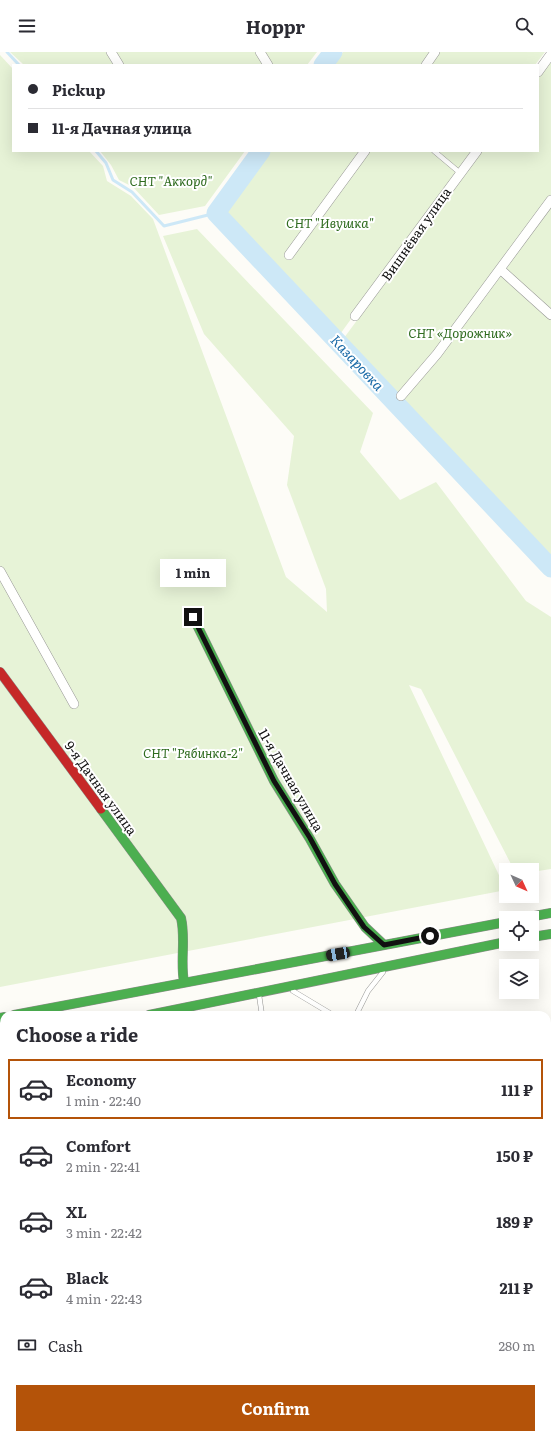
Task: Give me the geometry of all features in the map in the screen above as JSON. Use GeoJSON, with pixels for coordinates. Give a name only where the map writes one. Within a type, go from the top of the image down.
{"type":"FeatureCollection","features":[{"type":"Feature","properties":{"kind":"main road","name":"11-я Дачная улица"},"geometry":{"type":"LineString","coordinates":[[193,617],[274,781],[310,838],[335,884],[364,927],[384,945]]}},
{"type":"Feature","properties":{"kind":"main road","name":"9-я Дачная улица"},"geometry":{"type":"LineString","coordinates":[[0,672],[181,918],[183,927],[181,966],[184,982]]}},
{"type":"Feature","properties":{"kind":"main road"},"geometry":{"type":"LineString","coordinates":[[539,915],[551,913]]}},
{"type":"Feature","properties":{"kind":"main road"},"geometry":{"type":"LineString","coordinates":[[35,1011],[499,923]]}},
{"type":"Feature","properties":{"kind":"main road"},"geometry":{"type":"LineString","coordinates":[[539,936],[551,934]]}},
{"type":"Feature","properties":{"kind":"main road"},"geometry":{"type":"LineString","coordinates":[[168,1011],[499,943]]}},
{"type":"Feature","properties":{"kind":"street"},"geometry":{"type":"LineString","coordinates":[[111,52],[118,64]]}},
{"type":"Feature","properties":{"kind":"street"},"geometry":{"type":"LineString","coordinates":[[260,52],[267,64]]}},
{"type":"Feature","properties":{"kind":"street"},"geometry":{"type":"LineString","coordinates":[[427,64],[435,52]]}},
{"type":"Feature","properties":{"kind":"street"},"geometry":{"type":"LineString","coordinates":[[539,71],[551,54]]}},
{"type":"Feature","properties":{"kind":"street"},"geometry":{"type":"LineString","coordinates":[[289,255],[364,152]]}},
{"type":"Feature","properties":{"kind":"street","name":"Вишнёвая улица"},"geometry":{"type":"LineString","coordinates":[[355,316],[388,274],[459,172],[476,152]]}},
{"type":"Feature","properties":{"kind":"street"},"geometry":{"type":"LineString","coordinates":[[401,396],[437,354],[550,203]]}},
{"type":"Feature","properties":{"kind":"street"},"geometry":{"type":"LineString","coordinates":[[500,269],[551,315]]}},
{"type":"Feature","properties":{"kind":"street"},"geometry":{"type":"LineString","coordinates":[[0,570],[74,704]]}},
{"type":"Feature","properties":{"kind":"lane"},"geometry":{"type":"LineString","coordinates":[[435,152],[459,172]]}},
{"type":"Feature","properties":{"kind":"lane"},"geometry":{"type":"LineString","coordinates":[[358,1011],[368,991],[388,966]]}},
{"type":"Feature","properties":{"kind":"lane"},"geometry":{"type":"LineString","coordinates":[[287,986],[326,1011]]}},
{"type":"Feature","properties":{"kind":"lane"},"geometry":{"type":"LineString","coordinates":[[259,992],[261,1011]]}},
{"type":"Feature","properties":{"kind":"green space"},"geometry":{"type":"Polygon","coordinates":[[[10,52],[317,52],[308,64],[23,64],[10,52]]]}},
{"type":"Feature","properties":{"kind":"green space"},"geometry":{"type":"Polygon","coordinates":[[[343,52],[545,52],[536,64],[335,64],[343,52]]]}},
{"type":"Feature","properties":{"kind":"green space","name":"СНТ \"Рябинка-2\""},"geometry":{"type":"Polygon","coordinates":[[[0,55],[12,68],[12,152],[90,152],[103,166],[107,181],[131,196],[153,219],[286,577],[327,612],[326,589],[287,485],[294,436],[204,334],[163,236],[197,229],[373,413],[360,452],[400,500],[436,482],[526,601],[551,617],[551,869],[539,871],[539,863],[510,863],[421,689],[409,685],[499,875],[499,891],[0,987],[0,55]]]}},
{"type":"Feature","properties":{"kind":"green space","name":"СНТ «Дорожник»"},"geometry":{"type":"Polygon","coordinates":[[[551,61],[551,562],[341,342],[481,152],[539,152],[539,78],[551,61]]]}},
{"type":"Feature","properties":{"kind":"green space","name":"СНТ \"Аккорд\""},"geometry":{"type":"Polygon","coordinates":[[[101,152],[244,152],[205,206],[159,215],[133,187],[119,180],[111,165],[101,152]]]}},
{"type":"Feature","properties":{"kind":"green space","name":"СНТ \"Ивушка\""},"geometry":{"type":"Polygon","coordinates":[[[270,152],[472,152],[338,337],[223,216],[270,152]]]}},
{"type":"Feature","properties":{"kind":"waterway"},"geometry":{"type":"LineString","coordinates":[[7,52],[18,64]]}},
{"type":"Feature","properties":{"kind":"waterway","name":"Казаровка"},"geometry":{"type":"LineString","coordinates":[[324,64],[333,52]]}},
{"type":"Feature","properties":{"kind":"waterway"},"geometry":{"type":"LineString","coordinates":[[97,152],[106,163],[113,180],[132,192],[164,226],[216,213]]}},
{"type":"Feature","properties":{"kind":"waterway","name":"Казаровка"},"geometry":{"type":"LineString","coordinates":[[260,152],[216,213],[551,568]]}},
{"type":"Feature","properties":{"kind":"traffic: fast"},"geometry":{"type":"LineString","coordinates":[[193,617],[274,781],[310,839],[335,884],[365,927],[384,945]]}},
{"type":"Feature","properties":{"kind":"traffic: fast"},"geometry":{"type":"LineString","coordinates":[[101,809],[181,918],[183,934],[184,982]]}},
{"type":"Feature","properties":{"kind":"traffic: fast"},"geometry":{"type":"LineString","coordinates":[[539,915],[551,913]]}},
{"type":"Feature","properties":{"kind":"traffic: fast"},"geometry":{"type":"LineString","coordinates":[[35,1011],[499,923]]}},
{"type":"Feature","properties":{"kind":"traffic: fast"},"geometry":{"type":"LineString","coordinates":[[539,936],[551,934]]}},
{"type":"Feature","properties":{"kind":"traffic: fast"},"geometry":{"type":"LineString","coordinates":[[169,1011],[499,943]]}},
{"type":"Feature","properties":{"kind":"traffic: jam"},"geometry":{"type":"LineString","coordinates":[[0,672],[101,809]]}},
{"type":"Feature","properties":{"kind":"route"},"geometry":{"type":"LineString","coordinates":[[193,617],[274,781],[310,838],[335,884],[364,927],[384,945],[430,936]]}}]}
